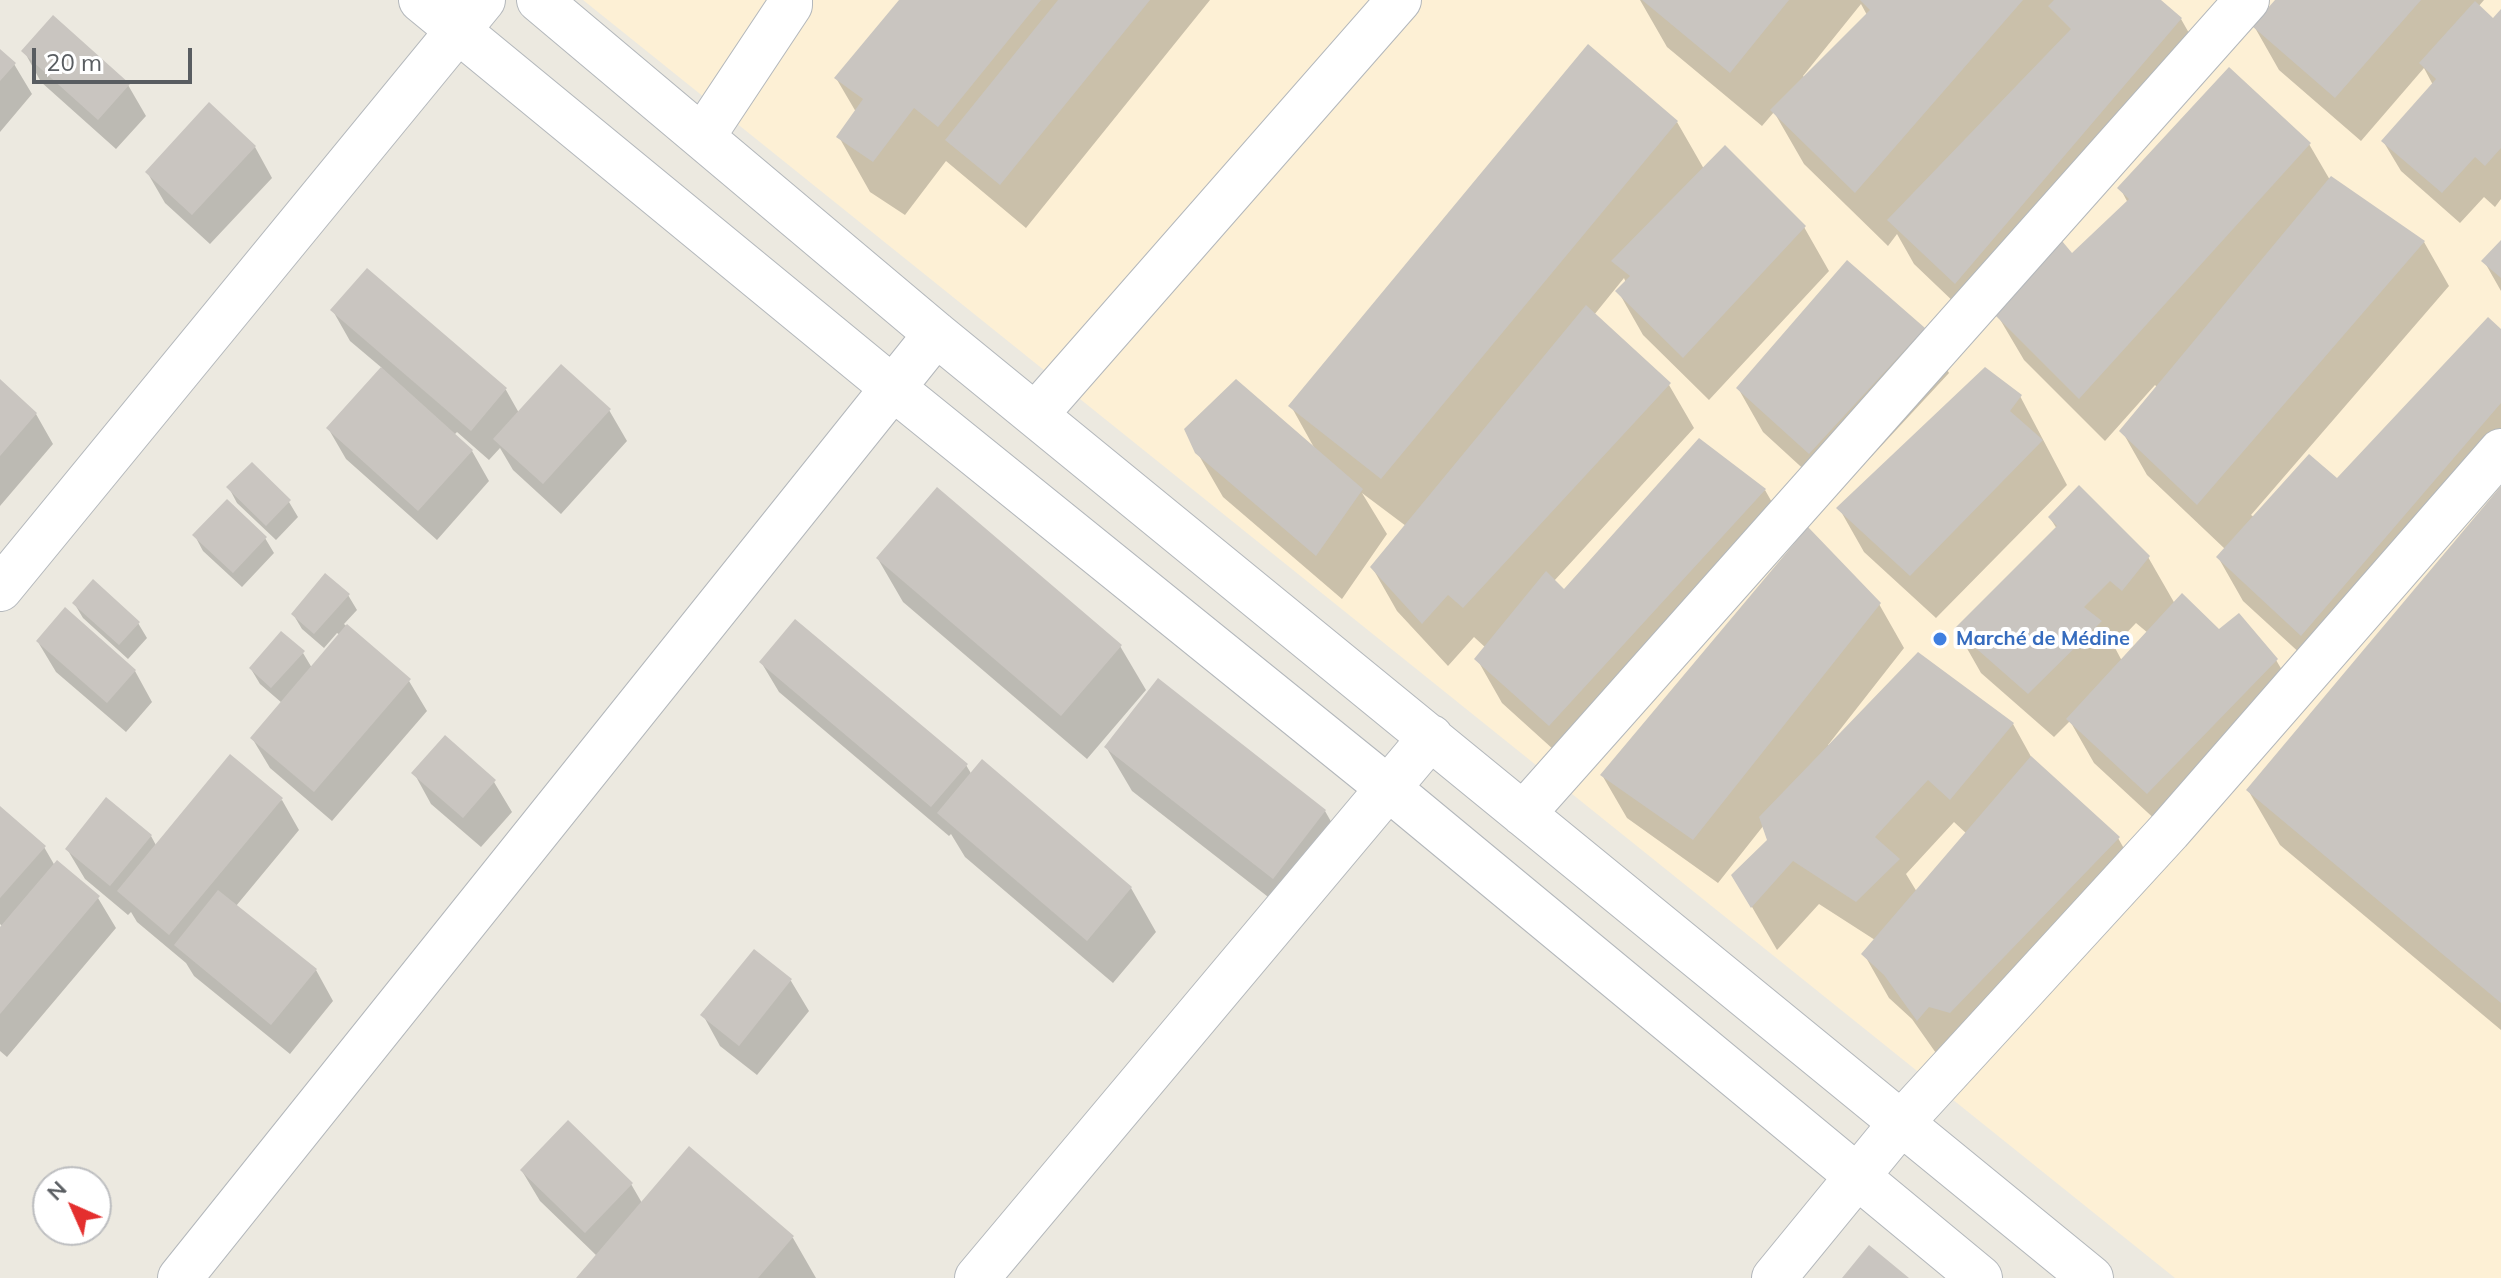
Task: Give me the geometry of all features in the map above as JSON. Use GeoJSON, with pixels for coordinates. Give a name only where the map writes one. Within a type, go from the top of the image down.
{"type":"FeatureCollection","features":[{"type":"Feature","properties":{"kind":"street"},"geometry":{"type":"LineString","coordinates":[[421,0],[471,15],[893,388],[1388,788],[1980,1278]]}},
{"type":"Feature","properties":{"kind":"street"},"geometry":{"type":"LineString","coordinates":[[539,0],[936,334],[2091,1278]]}},
{"type":"Feature","properties":{"kind":"street"},"geometry":{"type":"LineString","coordinates":[[703,136],[790,5],[790,0]]}},
{"type":"Feature","properties":{"kind":"street"},"geometry":{"type":"LineString","coordinates":[[1036,414],[1399,0]]}},
{"type":"Feature","properties":{"kind":"street"},"geometry":{"type":"LineString","coordinates":[[1523,814],[2247,0]]}},
{"type":"Feature","properties":{"kind":"street"},"geometry":{"type":"LineString","coordinates":[[0,589],[471,15]]}},
{"type":"Feature","properties":{"kind":"street"},"geometry":{"type":"LineString","coordinates":[[180,1278],[936,334]]}},
{"type":"Feature","properties":{"kind":"street"},"geometry":{"type":"LineString","coordinates":[[1774,1278],[1901,1123],[2169,831],[2501,451]]}},
{"type":"Feature","properties":{"kind":"street"},"geometry":{"type":"LineString","coordinates":[[977,1278],[1431,737]]}},
{"type":"Feature","properties":{"kind":"shaded area","name":"Marché de Médine"},"geometry":{"type":"Polygon","coordinates":[[[583,0],[2501,0],[2501,1278],[2175,1278],[583,0]]]}},
{"type":"Feature","properties":{"kind":"building"},"geometry":{"type":"Polygon","coordinates":[[[899,0],[1041,0],[938,127],[914,108],[873,162],[836,137],[863,99],[834,78],[899,0]]]}},
{"type":"Feature","properties":{"kind":"building"},"geometry":{"type":"Polygon","coordinates":[[[1058,0],[1150,0],[1000,185],[945,140],[1058,0]]]}},
{"type":"Feature","properties":{"kind":"building"},"geometry":{"type":"Polygon","coordinates":[[[1642,0],[1789,0],[1730,73],[1642,0]]]}},
{"type":"Feature","properties":{"kind":"building"},"geometry":{"type":"Polygon","coordinates":[[[1860,0],[2023,0],[1855,193],[1770,110],[1870,10],[1860,0]]]}},
{"type":"Feature","properties":{"kind":"building"},"geometry":{"type":"Polygon","coordinates":[[[2054,0],[2161,0],[2182,18],[1955,284],[1887,220],[2071,29],[2048,6],[2054,0]]]}},
{"type":"Feature","properties":{"kind":"building"},"geometry":{"type":"Polygon","coordinates":[[[2275,0],[2421,0],[2335,98],[2252,26],[2275,0]]]}},
{"type":"Feature","properties":{"kind":"building"},"geometry":{"type":"Polygon","coordinates":[[[2475,1],[2493,18],[2501,9],[2501,148],[2485,166],[2475,157],[2442,193],[2381,141],[2436,79],[2419,63],[2475,1]]]}},
{"type":"Feature","properties":{"kind":"building"},"geometry":{"type":"Polygon","coordinates":[[[53,15],[130,84],[98,120],[21,51],[53,15]]]}},
{"type":"Feature","properties":{"kind":"building"},"geometry":{"type":"Polygon","coordinates":[[[1588,44],[1678,121],[1381,479],[1288,406],[1588,44]]]}},
{"type":"Feature","properties":{"kind":"building"},"geometry":{"type":"Polygon","coordinates":[[[0,49],[16,63],[0,81],[0,49]]]}},
{"type":"Feature","properties":{"kind":"building"},"geometry":{"type":"Polygon","coordinates":[[[2229,67],[2311,143],[2079,399],[1996,316],[2062,241],[2072,253],[2129,199],[2117,188],[2229,67]]]}},
{"type":"Feature","properties":{"kind":"building"},"geometry":{"type":"Polygon","coordinates":[[[209,102],[256,146],[192,215],[145,172],[209,102]]]}},
{"type":"Feature","properties":{"kind":"building"},"geometry":{"type":"Polygon","coordinates":[[[1725,145],[1806,226],[1683,358],[1615,291],[1630,276],[1611,261],[1725,145]]]}},
{"type":"Feature","properties":{"kind":"building"},"geometry":{"type":"Polygon","coordinates":[[[2331,176],[2425,241],[2197,505],[2119,431],[2331,176]]]}},
{"type":"Feature","properties":{"kind":"building"},"geometry":{"type":"Polygon","coordinates":[[[2501,240],[2501,278],[2481,261],[2501,240]]]}},
{"type":"Feature","properties":{"kind":"building"},"geometry":{"type":"Polygon","coordinates":[[[1847,260],[1925,328],[1809,454],[1736,388],[1847,260]]]}},
{"type":"Feature","properties":{"kind":"building"},"geometry":{"type":"Polygon","coordinates":[[[367,268],[507,388],[471,431],[330,310],[367,268]]]}},
{"type":"Feature","properties":{"kind":"building"},"geometry":{"type":"Polygon","coordinates":[[[1586,305],[1671,383],[1463,608],[1448,595],[1422,624],[1370,567],[1586,305]]]}},
{"type":"Feature","properties":{"kind":"building"},"geometry":{"type":"Polygon","coordinates":[[[2488,317],[2501,329],[2501,403],[2301,636],[2216,557],[2309,454],[2337,478],[2488,317]]]}},
{"type":"Feature","properties":{"kind":"building"},"geometry":{"type":"Polygon","coordinates":[[[561,364],[611,409],[543,484],[493,439],[561,364]]]}},
{"type":"Feature","properties":{"kind":"building"},"geometry":{"type":"Polygon","coordinates":[[[381,367],[473,450],[418,511],[326,428],[381,367]]]}},
{"type":"Feature","properties":{"kind":"building"},"geometry":{"type":"Polygon","coordinates":[[[1985,367],[2022,395],[2010,411],[2043,440],[1910,576],[1836,508],[1985,367]]]}},
{"type":"Feature","properties":{"kind":"building"},"geometry":{"type":"Polygon","coordinates":[[[0,379],[37,413],[0,456],[0,379]]]}},
{"type":"Feature","properties":{"kind":"building"},"geometry":{"type":"Polygon","coordinates":[[[1236,379],[1363,489],[1316,556],[1195,453],[1184,429],[1236,379]]]}},
{"type":"Feature","properties":{"kind":"building"},"geometry":{"type":"Polygon","coordinates":[[[1699,438],[1766,489],[1549,726],[1474,659],[1546,571],[1564,589],[1699,438]]]}},
{"type":"Feature","properties":{"kind":"building"},"geometry":{"type":"Polygon","coordinates":[[[252,462],[291,500],[266,526],[226,487],[252,462]]]}},
{"type":"Feature","properties":{"kind":"building"},"geometry":{"type":"Polygon","coordinates":[[[2079,485],[2150,556],[2122,591],[2110,581],[2084,607],[2102,621],[2028,694],[1954,629],[2057,526],[2048,517],[2079,485]]]}},
{"type":"Feature","properties":{"kind":"building"},"geometry":{"type":"Polygon","coordinates":[[[2501,486],[2501,1003],[2246,790],[2501,486]]]}},
{"type":"Feature","properties":{"kind":"building"},"geometry":{"type":"Polygon","coordinates":[[[937,487],[1122,645],[1061,716],[876,558],[937,487]]]}},
{"type":"Feature","properties":{"kind":"building"},"geometry":{"type":"Polygon","coordinates":[[[227,499],[267,537],[233,573],[192,535],[227,499]]]}},
{"type":"Feature","properties":{"kind":"building"},"geometry":{"type":"Polygon","coordinates":[[[1808,527],[1881,603],[1693,840],[1600,775],[1808,527]]]}},
{"type":"Feature","properties":{"kind":"building"},"geometry":{"type":"Polygon","coordinates":[[[325,573],[350,594],[314,634],[291,614],[325,573]]]}},
{"type":"Feature","properties":{"kind":"building"},"geometry":{"type":"Polygon","coordinates":[[[93,579],[140,622],[119,645],[72,603],[93,579]]]}},
{"type":"Feature","properties":{"kind":"building"},"geometry":{"type":"Polygon","coordinates":[[[2182,593],[2219,629],[2239,613],[2278,659],[2147,794],[2066,719],[2182,593]]]}},
{"type":"Feature","properties":{"kind":"building"},"geometry":{"type":"Polygon","coordinates":[[[65,607],[136,670],[107,703],[36,641],[65,607]]]}},
{"type":"Feature","properties":{"kind":"building"},"geometry":{"type":"Polygon","coordinates":[[[795,619],[968,764],[931,807],[759,662],[795,619]]]}},
{"type":"Feature","properties":{"kind":"building"},"geometry":{"type":"Polygon","coordinates":[[[347,624],[411,679],[314,792],[250,738],[347,624]]]}},
{"type":"Feature","properties":{"kind":"building"},"geometry":{"type":"Polygon","coordinates":[[[281,631],[305,651],[271,688],[249,668],[281,631]]]}},
{"type":"Feature","properties":{"kind":"building"},"geometry":{"type":"Polygon","coordinates":[[[1918,652],[2014,723],[1950,800],[1928,780],[1875,837],[1900,859],[1856,902],[1793,861],[1751,908],[1731,875],[1767,840],[1759,817],[1918,652]]]}},
{"type":"Feature","properties":{"kind":"building"},"geometry":{"type":"Polygon","coordinates":[[[1158,678],[1326,810],[1273,879],[1104,747],[1158,678]]]}},
{"type":"Feature","properties":{"kind":"building"},"geometry":{"type":"Polygon","coordinates":[[[445,735],[496,780],[463,818],[411,773],[445,735]]]}},
{"type":"Feature","properties":{"kind":"building"},"geometry":{"type":"Polygon","coordinates":[[[230,754],[283,798],[169,935],[117,891],[230,754]]]}},
{"type":"Feature","properties":{"kind":"building"},"geometry":{"type":"Polygon","coordinates":[[[2031,756],[2120,837],[1950,1013],[1929,1007],[1917,1021],[1884,975],[1861,954],[2031,756]]]}},
{"type":"Feature","properties":{"kind":"building"},"geometry":{"type":"Polygon","coordinates":[[[982,759],[1132,887],[1087,941],[937,813],[982,759]]]}},
{"type":"Feature","properties":{"kind":"building"},"geometry":{"type":"Polygon","coordinates":[[[106,797],[152,835],[110,886],[65,849],[106,797]]]}},
{"type":"Feature","properties":{"kind":"building"},"geometry":{"type":"Polygon","coordinates":[[[0,806],[46,846],[0,898],[0,806]]]}},
{"type":"Feature","properties":{"kind":"building"},"geometry":{"type":"Polygon","coordinates":[[[57,860],[100,896],[0,1014],[0,927],[57,860]]]}},
{"type":"Feature","properties":{"kind":"building"},"geometry":{"type":"Polygon","coordinates":[[[218,890],[317,969],[271,1025],[174,945],[218,890]]]}},
{"type":"Feature","properties":{"kind":"building"},"geometry":{"type":"Polygon","coordinates":[[[754,949],[792,979],[739,1046],[700,1015],[754,949]]]}},
{"type":"Feature","properties":{"kind":"building"},"geometry":{"type":"Polygon","coordinates":[[[568,1120],[633,1183],[585,1233],[520,1170],[568,1120]]]}},
{"type":"Feature","properties":{"kind":"building"},"geometry":{"type":"Polygon","coordinates":[[[689,1146],[794,1236],[758,1278],[576,1278],[689,1146]]]}},
{"type":"Feature","properties":{"kind":"building"},"geometry":{"type":"Polygon","coordinates":[[[1869,1245],[1909,1278],[1842,1278],[1869,1245]]]}},
{"type":"Feature","properties":{"kind":"place","name":"Marché de Médine"},"geometry":{"type":"Point","coordinates":[1940,639]}}]}
